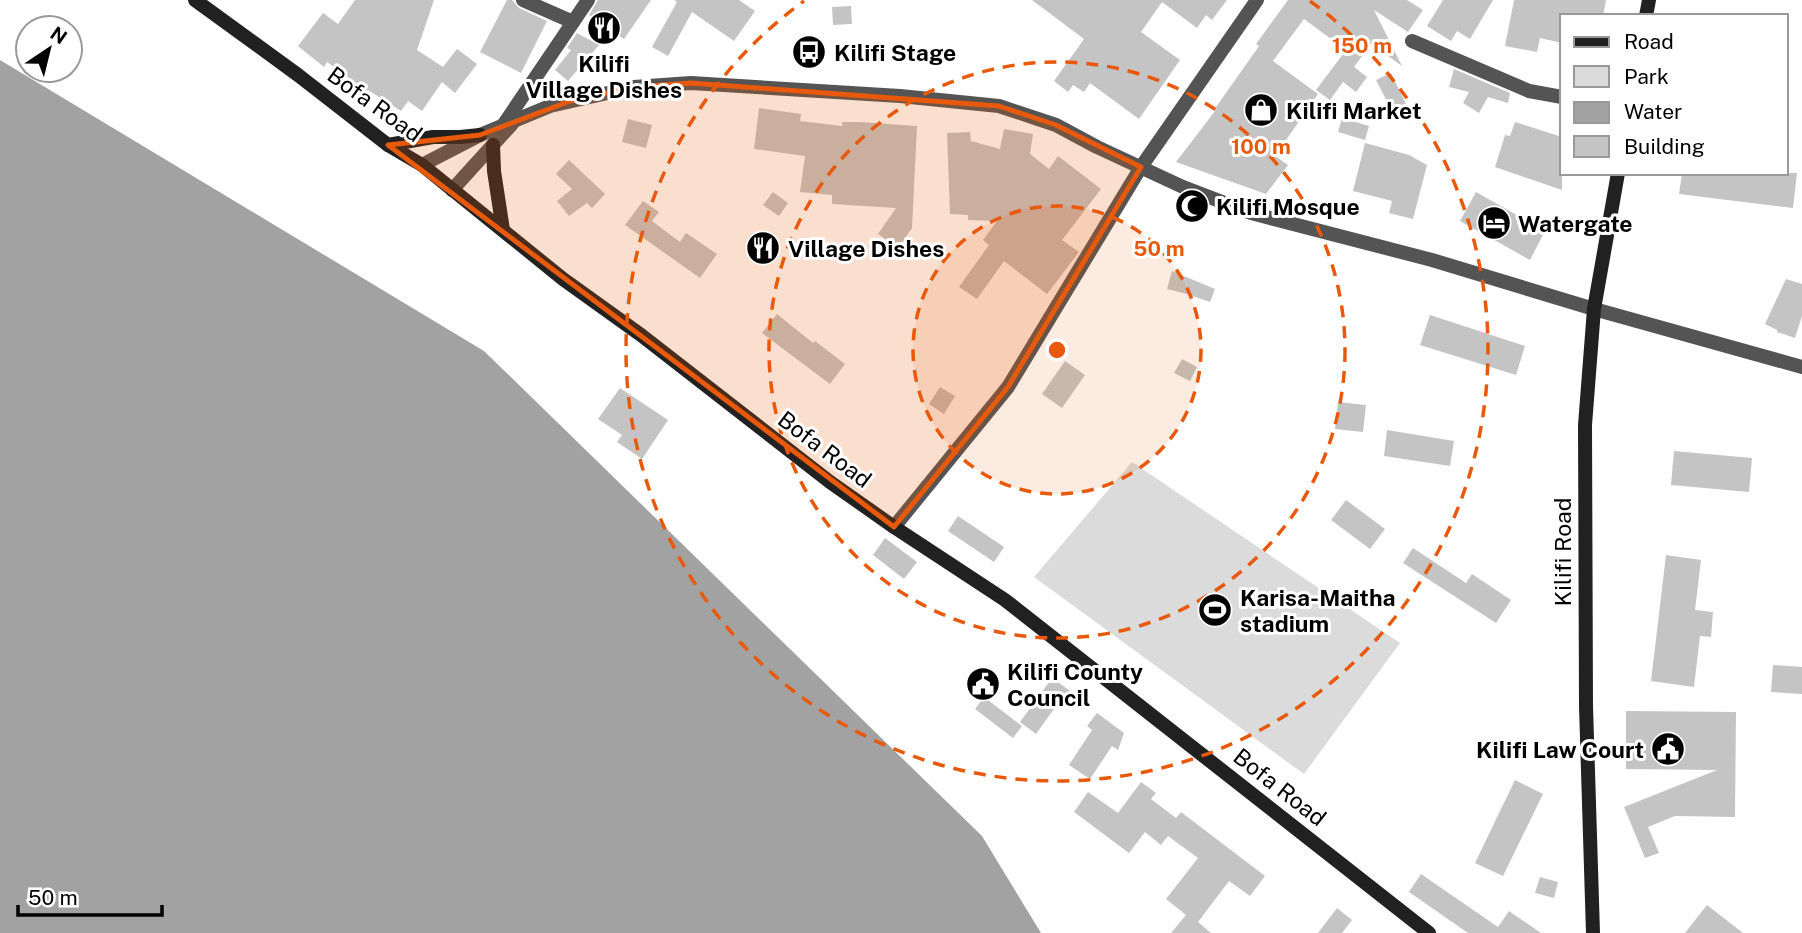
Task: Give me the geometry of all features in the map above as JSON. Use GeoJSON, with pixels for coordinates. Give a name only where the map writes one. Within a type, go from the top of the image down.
{"type":"FeatureCollection","features":[{"type":"Feature","properties":{"kind":"street","name":"Bofa Road"},"geometry":{"type":"LineString","coordinates":[[195,0],[388,145],[422,165],[563,279],[641,335],[830,482],[1005,600],[1429,933]]}},
{"type":"Feature","properties":{"kind":"street"},"geometry":{"type":"LineString","coordinates":[[523,0],[573,22]]}},
{"type":"Feature","properties":{"kind":"street"},"geometry":{"type":"LineString","coordinates":[[503,125],[588,0]]}},
{"type":"Feature","properties":{"kind":"street"},"geometry":{"type":"LineString","coordinates":[[894,527],[1008,387],[1140,167],[1257,0]]}},
{"type":"Feature","properties":{"kind":"street"},"geometry":{"type":"LineString","coordinates":[[1412,41],[1529,91],[1560,97]]}},
{"type":"Feature","properties":{"kind":"street"},"geometry":{"type":"LineString","coordinates":[[422,165],[518,118],[550,107],[634,87],[691,83],[900,96],[999,106],[1056,125],[1183,187],[1251,213],[1432,260],[1802,367]]}},
{"type":"Feature","properties":{"kind":"street"},"geometry":{"type":"LineString","coordinates":[[453,190],[518,118]]}},
{"type":"Feature","properties":{"kind":"street"},"geometry":{"type":"LineString","coordinates":[[388,145],[433,137],[480,135]]}},
{"type":"Feature","properties":{"kind":"street"},"geometry":{"type":"LineString","coordinates":[[493,145],[503,230]]}},
{"type":"Feature","properties":{"kind":"street","name":"Kilifi Road"},"geometry":{"type":"LineString","coordinates":[[1592,933],[1586,706],[1585,425],[1594,309],[1618,175]]}},
{"type":"Feature","properties":{"kind":"highlighted area"},"geometry":{"type":"Polygon","coordinates":[[[691,83],[999,106],[1056,125],[1141,167],[1008,387],[894,527],[388,145],[480,135],[570,101],[634,87],[691,83]]]}},
{"type":"Feature","properties":{"kind":"green space","name":"Karisa-Maitha stadium"},"geometry":{"type":"Polygon","coordinates":[[[1132,462],[1400,643],[1304,774],[1034,577],[1132,462]]]}},
{"type":"Feature","properties":{"kind":"water"},"geometry":{"type":"Polygon","coordinates":[[[0,60],[14,68],[14,84],[40,84],[484,351],[982,836],[1041,933],[0,933],[0,60]]]}},
{"type":"Feature","properties":{"kind":"building"},"geometry":{"type":"Polygon","coordinates":[[[355,0],[434,0],[417,50],[443,67],[457,49],[477,64],[455,93],[442,82],[422,111],[408,101],[401,111],[327,62],[324,67],[298,46],[323,13],[338,24],[355,0]]]}},
{"type":"Feature","properties":{"kind":"building"},"geometry":{"type":"Polygon","coordinates":[[[507,0],[512,0],[519,8],[547,21],[521,73],[480,52],[507,0]]]}},
{"type":"Feature","properties":{"kind":"building"},"geometry":{"type":"Polygon","coordinates":[[[598,0],[651,0],[624,39],[589,15],[598,0]]]}},
{"type":"Feature","properties":{"kind":"building"},"geometry":{"type":"Polygon","coordinates":[[[674,0],[739,0],[755,11],[734,41],[692,12],[668,56],[652,47],[677,2],[674,0]]]}},
{"type":"Feature","properties":{"kind":"building"},"geometry":{"type":"Polygon","coordinates":[[[1032,0],[1227,0],[1212,20],[1206,15],[1197,28],[1162,2],[1141,32],[1180,60],[1139,119],[1090,83],[1084,92],[1073,85],[1068,92],[1054,81],[1084,39],[1032,0]]]}},
{"type":"Feature","properties":{"kind":"building"},"geometry":{"type":"Polygon","coordinates":[[[1288,0],[1407,0],[1423,10],[1408,32],[1374,10],[1402,66],[1371,44],[1354,67],[1367,77],[1356,92],[1343,82],[1330,100],[1316,90],[1346,50],[1304,19],[1273,61],[1318,94],[1275,156],[1288,165],[1266,194],[1176,162],[1215,111],[1259,46],[1256,44],[1288,0]]]}},
{"type":"Feature","properties":{"kind":"building"},"geometry":{"type":"Polygon","coordinates":[[[1443,0],[1493,0],[1470,39],[1457,31],[1451,41],[1427,26],[1443,0]]]}},
{"type":"Feature","properties":{"kind":"building"},"geometry":{"type":"Polygon","coordinates":[[[1514,0],[1606,0],[1603,14],[1560,14],[1560,43],[1540,38],[1537,52],[1505,46],[1514,0]]]}},
{"type":"Feature","properties":{"kind":"building"},"geometry":{"type":"Polygon","coordinates":[[[851,6],[852,24],[833,25],[832,7],[851,6]]]}},
{"type":"Feature","properties":{"kind":"building"},"geometry":{"type":"Polygon","coordinates":[[[577,33],[599,45],[568,81],[555,70],[571,50],[567,48],[577,33]]]}},
{"type":"Feature","properties":{"kind":"building"},"geometry":{"type":"Polygon","coordinates":[[[1454,69],[1510,93],[1508,103],[1488,97],[1479,113],[1463,103],[1469,92],[1449,87],[1454,69]]]}},
{"type":"Feature","properties":{"kind":"building"},"geometry":{"type":"Polygon","coordinates":[[[1391,73],[1406,104],[1392,111],[1376,80],[1391,73]]]}},
{"type":"Feature","properties":{"kind":"building"},"geometry":{"type":"Polygon","coordinates":[[[759,108],[801,114],[800,121],[842,126],[842,122],[860,122],[917,126],[912,228],[898,248],[878,234],[896,208],[832,204],[832,195],[800,192],[805,156],[754,149],[759,108]]]}},
{"type":"Feature","properties":{"kind":"building"},"geometry":{"type":"Polygon","coordinates":[[[1342,118],[1369,126],[1365,140],[1338,132],[1342,118]]]}},
{"type":"Feature","properties":{"kind":"building"},"geometry":{"type":"Polygon","coordinates":[[[628,119],[652,125],[646,148],[622,142],[628,119]]]}},
{"type":"Feature","properties":{"kind":"building"},"geometry":{"type":"Polygon","coordinates":[[[1515,122],[1560,136],[1562,190],[1495,167],[1505,135],[1510,136],[1515,122]]]}},
{"type":"Feature","properties":{"kind":"building"},"geometry":{"type":"Polygon","coordinates":[[[1004,129],[1033,134],[1030,154],[1049,169],[1058,156],[1101,189],[1062,240],[1079,252],[1047,294],[1004,261],[977,299],[959,287],[989,245],[983,240],[997,221],[968,220],[968,215],[950,214],[947,133],[970,132],[971,141],[1000,149],[1004,129]]]}},
{"type":"Feature","properties":{"kind":"building"},"geometry":{"type":"Polygon","coordinates":[[[1365,143],[1409,155],[1427,165],[1413,219],[1389,213],[1392,201],[1353,191],[1365,143]]]}},
{"type":"Feature","properties":{"kind":"building"},"geometry":{"type":"Polygon","coordinates":[[[569,160],[605,194],[592,208],[587,203],[569,216],[557,201],[572,189],[556,174],[569,160]]]}},
{"type":"Feature","properties":{"kind":"building"},"geometry":{"type":"Polygon","coordinates":[[[1797,173],[1793,208],[1679,194],[1682,175],[1797,173]]]}},
{"type":"Feature","properties":{"kind":"building"},"geometry":{"type":"Polygon","coordinates":[[[773,192],[788,203],[779,216],[763,205],[773,192]]]}},
{"type":"Feature","properties":{"kind":"building"},"geometry":{"type":"Polygon","coordinates":[[[1476,192],[1545,231],[1530,260],[1460,221],[1476,192]]]}},
{"type":"Feature","properties":{"kind":"building"},"geometry":{"type":"Polygon","coordinates":[[[643,201],[659,212],[652,221],[680,242],[686,233],[717,254],[700,278],[625,225],[643,201]]]}},
{"type":"Feature","properties":{"kind":"building"},"geometry":{"type":"Polygon","coordinates":[[[1172,271],[1215,289],[1210,302],[1167,289],[1172,271]]]}},
{"type":"Feature","properties":{"kind":"building"},"geometry":{"type":"Polygon","coordinates":[[[1786,279],[1802,284],[1802,316],[1795,338],[1777,332],[1765,324],[1786,279]]]}},
{"type":"Feature","properties":{"kind":"building"},"geometry":{"type":"Polygon","coordinates":[[[777,314],[845,364],[830,384],[762,333],[777,314]]]}},
{"type":"Feature","properties":{"kind":"building"},"geometry":{"type":"Polygon","coordinates":[[[1430,315],[1525,346],[1516,375],[1420,345],[1430,315]]]}},
{"type":"Feature","properties":{"kind":"building"},"geometry":{"type":"Polygon","coordinates":[[[1182,359],[1197,367],[1190,381],[1174,373],[1182,359]]]}},
{"type":"Feature","properties":{"kind":"building"},"geometry":{"type":"Polygon","coordinates":[[[1065,361],[1085,375],[1062,408],[1042,394],[1065,361]]]}},
{"type":"Feature","properties":{"kind":"building"},"geometry":{"type":"Polygon","coordinates":[[[940,387],[955,396],[944,414],[929,404],[940,387]]]}},
{"type":"Feature","properties":{"kind":"building"},"geometry":{"type":"Polygon","coordinates":[[[620,388],[668,420],[642,459],[617,442],[622,435],[598,419],[620,388]]]}},
{"type":"Feature","properties":{"kind":"building"},"geometry":{"type":"Polygon","coordinates":[[[1338,402],[1366,405],[1363,432],[1335,429],[1338,402]]]}},
{"type":"Feature","properties":{"kind":"building"},"geometry":{"type":"Polygon","coordinates":[[[1387,430],[1454,441],[1450,466],[1384,456],[1387,430]]]}},
{"type":"Feature","properties":{"kind":"building"},"geometry":{"type":"Polygon","coordinates":[[[1674,451],[1752,458],[1749,492],[1671,485],[1674,451]]]}},
{"type":"Feature","properties":{"kind":"building"},"geometry":{"type":"Polygon","coordinates":[[[1346,500],[1385,529],[1370,549],[1331,520],[1346,500]]]}},
{"type":"Feature","properties":{"kind":"building"},"geometry":{"type":"Polygon","coordinates":[[[958,516],[1004,547],[994,562],[948,531],[958,516]]]}},
{"type":"Feature","properties":{"kind":"building"},"geometry":{"type":"Polygon","coordinates":[[[885,538],[917,562],[904,579],[873,555],[885,538]]]}},
{"type":"Feature","properties":{"kind":"building"},"geometry":{"type":"Polygon","coordinates":[[[1413,548],[1466,583],[1472,574],[1511,600],[1496,623],[1403,563],[1413,548]]]}},
{"type":"Feature","properties":{"kind":"building"},"geometry":{"type":"Polygon","coordinates":[[[1666,555],[1701,560],[1695,610],[1713,612],[1711,637],[1700,636],[1694,687],[1651,681],[1666,555]]]}},
{"type":"Feature","properties":{"kind":"building"},"geometry":{"type":"Polygon","coordinates":[[[1773,665],[1802,667],[1802,694],[1771,692],[1773,665]]]}},
{"type":"Feature","properties":{"kind":"building"},"geometry":{"type":"Polygon","coordinates":[[[1052,678],[1073,693],[1064,695],[1036,734],[1020,722],[1052,678]]]}},
{"type":"Feature","properties":{"kind":"building"},"geometry":{"type":"Polygon","coordinates":[[[984,697],[1022,726],[1013,738],[975,709],[984,697]]]}},
{"type":"Feature","properties":{"kind":"building"},"geometry":{"type":"Polygon","coordinates":[[[1626,711],[1736,712],[1735,817],[1675,816],[1648,827],[1659,853],[1645,858],[1624,807],[1717,770],[1626,769],[1626,711]]]}},
{"type":"Feature","properties":{"kind":"building"},"geometry":{"type":"Polygon","coordinates":[[[1097,713],[1124,733],[1118,750],[1112,746],[1090,779],[1069,765],[1092,730],[1087,726],[1097,713]]]}},
{"type":"Feature","properties":{"kind":"building"},"geometry":{"type":"Polygon","coordinates":[[[1515,780],[1543,794],[1503,876],[1475,863],[1515,780]]]}},
{"type":"Feature","properties":{"kind":"building"},"geometry":{"type":"Polygon","coordinates":[[[1141,782],[1156,793],[1151,799],[1176,818],[1181,812],[1265,876],[1250,896],[1229,881],[1198,922],[1211,933],[1171,933],[1186,915],[1166,899],[1198,858],[1168,836],[1161,845],[1145,832],[1129,853],[1074,812],[1088,792],[1118,813],[1141,782]]]}},
{"type":"Feature","properties":{"kind":"building"},"geometry":{"type":"Polygon","coordinates":[[[1421,874],[1498,927],[1509,911],[1541,933],[1468,933],[1409,892],[1421,874]]]}},
{"type":"Feature","properties":{"kind":"building"},"geometry":{"type":"Polygon","coordinates":[[[1540,877],[1558,882],[1554,898],[1535,893],[1540,877]]]}},
{"type":"Feature","properties":{"kind":"building"},"geometry":{"type":"Polygon","coordinates":[[[1707,905],[1743,933],[1685,933],[1707,905]]]}},
{"type":"Feature","properties":{"kind":"building"},"geometry":{"type":"Polygon","coordinates":[[[1337,908],[1352,920],[1342,933],[1318,933],[1337,908]]]}},
{"type":"Feature","properties":{"kind":"place","name":"Kilifi Village Dishes"},"geometry":{"type":"Point","coordinates":[604,28]}},
{"type":"Feature","properties":{"kind":"place","name":"Kilifi Stage"},"geometry":{"type":"Point","coordinates":[809,52]}},
{"type":"Feature","properties":{"kind":"place","name":"Kilifi Market"},"geometry":{"type":"Point","coordinates":[1261,110]}},
{"type":"Feature","properties":{"kind":"place","name":"Kilifi Mosque"},"geometry":{"type":"Point","coordinates":[1192,206]}},
{"type":"Feature","properties":{"kind":"place","name":"Watergate"},"geometry":{"type":"Point","coordinates":[1494,223]}},
{"type":"Feature","properties":{"kind":"place","name":"Village Dishes"},"geometry":{"type":"Point","coordinates":[763,248]}},
{"type":"Feature","properties":{"kind":"place","name":"Karisa-Maitha stadium"},"geometry":{"type":"Point","coordinates":[1215,610]}},
{"type":"Feature","properties":{"kind":"place","name":"Kilifi County Council"},"geometry":{"type":"Point","coordinates":[983,684]}},
{"type":"Feature","properties":{"kind":"place","name":"Kilifi Law Court"},"geometry":{"type":"Point","coordinates":[1668,749]}}]}
